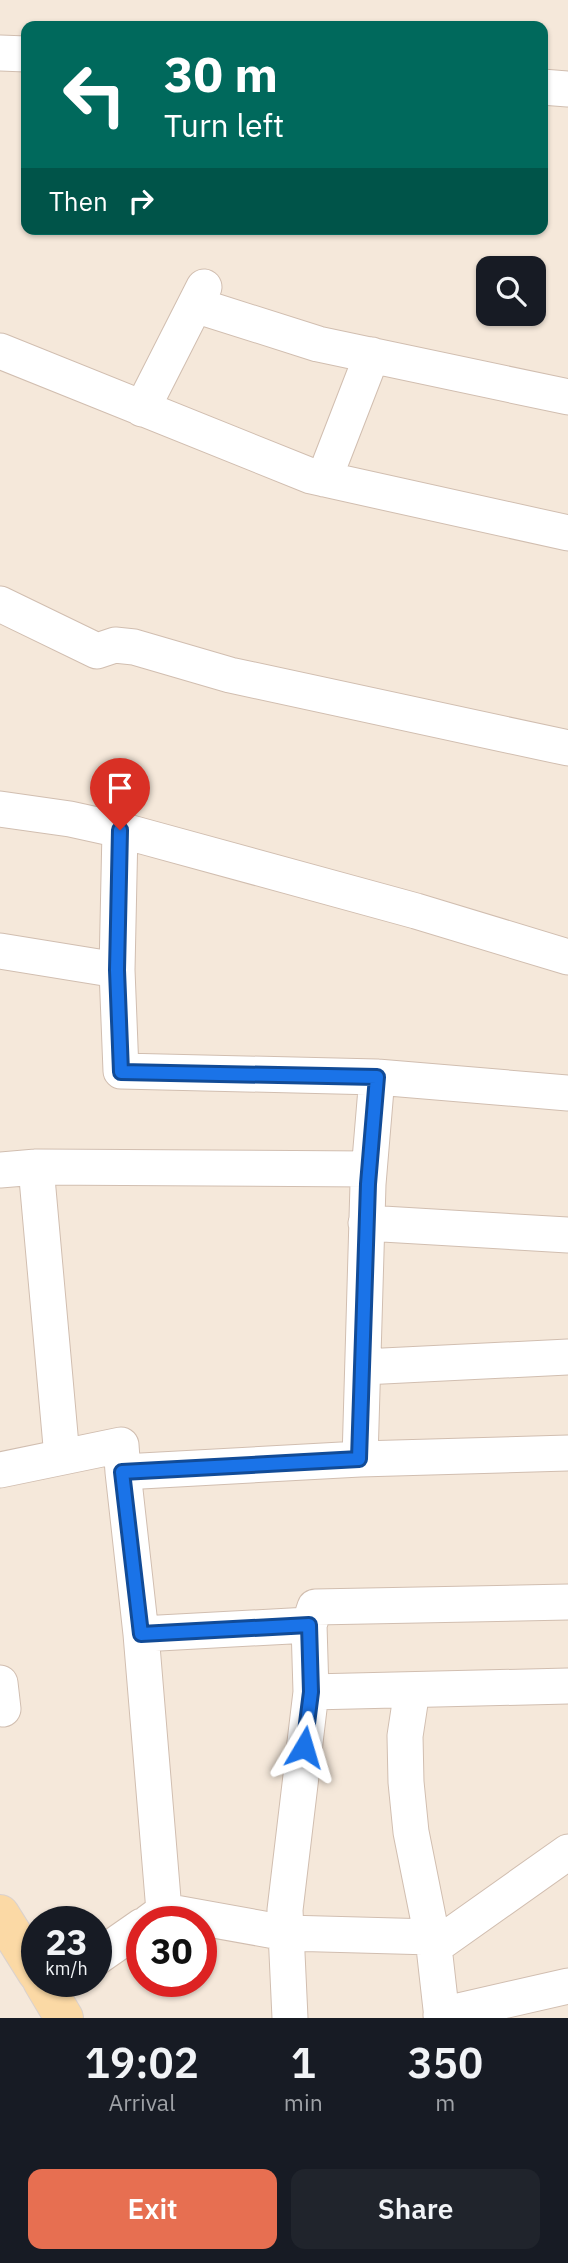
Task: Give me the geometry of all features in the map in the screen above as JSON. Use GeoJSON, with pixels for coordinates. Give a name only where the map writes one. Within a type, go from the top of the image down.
{"type":"FeatureCollection","features":[{"type":"Feature","properties":{"kind":"main road"},"geometry":{"type":"LineString","coordinates":[[1,1916],[21,1945]]}},
{"type":"Feature","properties":{"kind":"street"},"geometry":{"type":"LineString","coordinates":[[0,53],[21,54]]}},
{"type":"Feature","properties":{"kind":"street"},"geometry":{"type":"LineString","coordinates":[[548,87],[568,89]]}},
{"type":"Feature","properties":{"kind":"street"},"geometry":{"type":"LineString","coordinates":[[142,409],[200,296],[318,344],[568,397]]}},
{"type":"Feature","properties":{"kind":"street"},"geometry":{"type":"LineString","coordinates":[[0,351],[311,476],[568,533]]}},
{"type":"Feature","properties":{"kind":"street"},"geometry":{"type":"LineString","coordinates":[[324,479],[372,355]]}},
{"type":"Feature","properties":{"kind":"street"},"geometry":{"type":"LineString","coordinates":[[0,604],[97,651],[115,645],[134,647],[230,675],[568,748]]}},
{"type":"Feature","properties":{"kind":"street"},"geometry":{"type":"LineString","coordinates":[[0,809],[70,818],[120,830],[416,911],[568,957]]}},
{"type":"Feature","properties":{"kind":"street"},"geometry":{"type":"LineString","coordinates":[[120,830],[117,970],[121,1072],[377,1077],[568,1093]]}},
{"type":"Feature","properties":{"kind":"street"},"geometry":{"type":"LineString","coordinates":[[0,951],[117,970]]}},
{"type":"Feature","properties":{"kind":"street"},"geometry":{"type":"LineString","coordinates":[[359,1459],[366,1223],[377,1077]]}},
{"type":"Feature","properties":{"kind":"street"},"geometry":{"type":"LineString","coordinates":[[0,1170],[36,1167],[369,1169]]}},
{"type":"Feature","properties":{"kind":"street"},"geometry":{"type":"LineString","coordinates":[[36,1167],[62,1457]]}},
{"type":"Feature","properties":{"kind":"street"},"geometry":{"type":"LineString","coordinates":[[366,1223],[568,1235]]}},
{"type":"Feature","properties":{"kind":"street"},"geometry":{"type":"LineString","coordinates":[[363,1367],[568,1357]]}},
{"type":"Feature","properties":{"kind":"street"},"geometry":{"type":"LineString","coordinates":[[0,1470],[121,1445],[141,1634],[151,1906]]}},
{"type":"Feature","properties":{"kind":"street"},"geometry":{"type":"LineString","coordinates":[[122,1472],[359,1459],[568,1453]]}},
{"type":"Feature","properties":{"kind":"street"},"geometry":{"type":"LineString","coordinates":[[290,2018],[285,1910],[311,1692],[309,1625],[315,1607],[568,1602]]}},
{"type":"Feature","properties":{"kind":"street"},"geometry":{"type":"LineString","coordinates":[[141,1634],[309,1625]]}},
{"type":"Feature","properties":{"kind":"street"},"geometry":{"type":"LineString","coordinates":[[311,1692],[568,1686]]}},
{"type":"Feature","properties":{"kind":"street"},"geometry":{"type":"LineString","coordinates":[[412,1690],[405,1736],[406,1782],[411,1832],[433,1942],[441,2016],[568,1986]]}},
{"type":"Feature","properties":{"kind":"street"},"geometry":{"type":"LineString","coordinates":[[217,1926],[433,1942],[568,1852]]}},
{"type":"Feature","properties":{"kind":"shaded area"},"geometry":{"type":"Polygon","coordinates":[[[0,0],[568,0],[568,2018],[0,2018],[0,0]]]}},
{"type":"Feature","properties":{"kind":"route"},"geometry":{"type":"LineString","coordinates":[[120,830],[117,970],[121,1072],[377,1077],[368,1184],[359,1459],[122,1472],[141,1634],[309,1625],[311,1692],[304,1747]]}}]}
